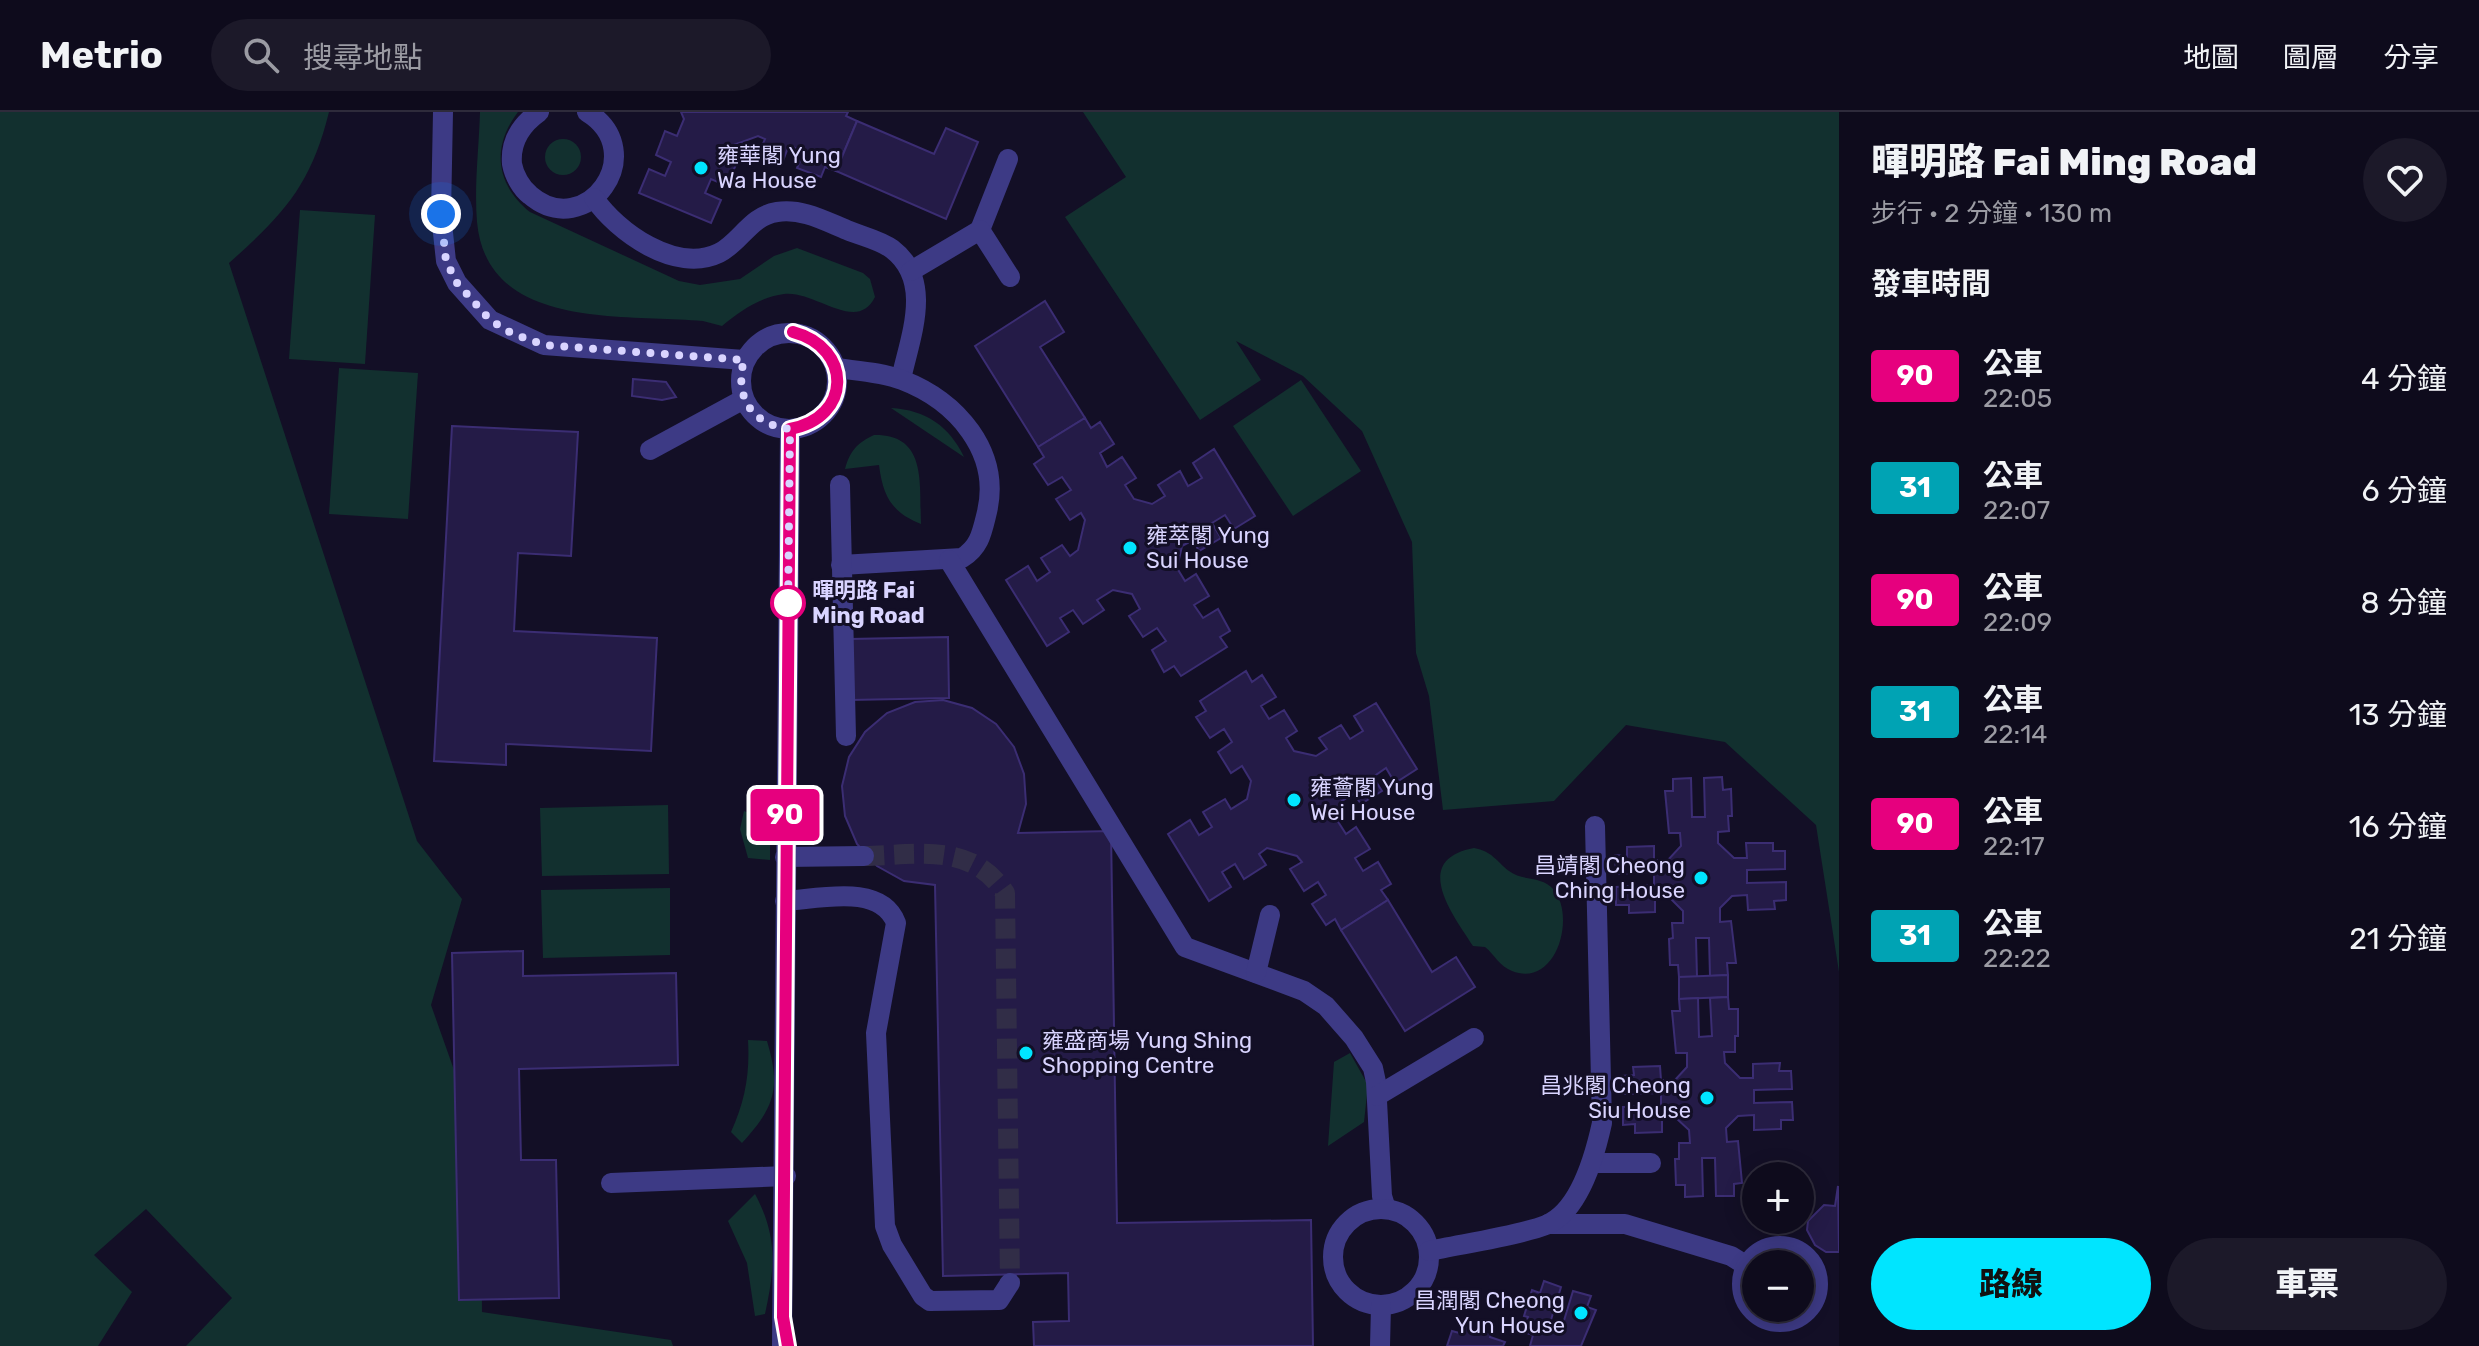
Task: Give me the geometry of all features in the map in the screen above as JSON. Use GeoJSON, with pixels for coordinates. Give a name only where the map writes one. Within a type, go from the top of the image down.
{"type":"FeatureCollection","features":[{"type":"Feature","properties":{"kind":"street"},"geometry":{"type":"LineString","coordinates":[[443,112],[441,214],[446,261],[457,283],[490,320],[511,333],[544,345],[744,360]]}},
{"type":"Feature","properties":{"kind":"street"},"geometry":{"type":"LineString","coordinates":[[539,112],[526,121],[517,134],[512,164],[525,192],[551,207],[566,209],[594,198],[605,187],[615,158],[606,129],[587,112]]}},
{"type":"Feature","properties":{"kind":"street"},"geometry":{"type":"LineString","coordinates":[[911,271],[980,230],[1008,159]]}},
{"type":"Feature","properties":{"kind":"street"},"geometry":{"type":"LineString","coordinates":[[594,198],[619,227],[674,256],[690,259],[722,252],[758,219],[789,211],[805,213],[889,247],[911,271],[917,304],[901,379]]}},
{"type":"Feature","properties":{"kind":"street"},"geometry":{"type":"LineString","coordinates":[[980,230],[1010,277]]}},
{"type":"Feature","properties":{"kind":"street"},"geometry":{"type":"LineString","coordinates":[[793,332],[820,343],[836,368],[835,397],[828,410],[804,427],[790,429],[762,421],[744,399],[741,373],[744,360],[764,339],[793,332]]}},
{"type":"Feature","properties":{"kind":"street"},"geometry":{"type":"LineString","coordinates":[[836,368],[901,379],[926,391],[968,427],[982,448],[989,473],[990,499],[980,541],[962,558],[841,565]]}},
{"type":"Feature","properties":{"kind":"street"},"geometry":{"type":"LineString","coordinates":[[650,450],[744,399]]}},
{"type":"Feature","properties":{"kind":"street"},"geometry":{"type":"LineString","coordinates":[[785,1346],[785,857],[790,429]]}},
{"type":"Feature","properties":{"kind":"street"},"geometry":{"type":"LineString","coordinates":[[840,485],[846,736]]}},
{"type":"Feature","properties":{"kind":"street"},"geometry":{"type":"LineString","coordinates":[[949,560],[1185,947],[1304,991],[1326,1006],[1354,1038],[1373,1068],[1382,1196],[1386,1209]]}},
{"type":"Feature","properties":{"kind":"street"},"geometry":{"type":"LineString","coordinates":[[1548,1224],[1575,1197],[1593,1163],[1602,1123],[1595,826]]}},
{"type":"Feature","properties":{"kind":"street"},"geometry":{"type":"LineString","coordinates":[[785,857],[864,856]]}},
{"type":"Feature","properties":{"kind":"street"},"geometry":{"type":"LineString","coordinates":[[785,901],[867,898],[892,912],[896,923],[876,1033],[885,1226],[900,1258],[923,1296],[930,1301],[999,1300],[1010,1283]]}},
{"type":"Feature","properties":{"kind":"street"},"geometry":{"type":"LineString","coordinates":[[1256,973],[1270,915]]}},
{"type":"Feature","properties":{"kind":"street"},"geometry":{"type":"LineString","coordinates":[[1377,1096],[1474,1038]]}},
{"type":"Feature","properties":{"kind":"street"},"geometry":{"type":"LineString","coordinates":[[1593,1163],[1651,1163]]}},
{"type":"Feature","properties":{"kind":"street"},"geometry":{"type":"LineString","coordinates":[[611,1183],[786,1176]]}},
{"type":"Feature","properties":{"kind":"street"},"geometry":{"type":"LineString","coordinates":[[1386,1209],[1415,1222],[1425,1235],[1429,1268],[1412,1295],[1381,1306],[1352,1297],[1341,1285],[1332,1255],[1343,1226],[1370,1210],[1386,1209]]}},
{"type":"Feature","properties":{"kind":"street"},"geometry":{"type":"LineString","coordinates":[[1429,1251],[1548,1224],[1625,1224],[1731,1256],[1742,1263]]}},
{"type":"Feature","properties":{"kind":"street"},"geometry":{"type":"LineString","coordinates":[[1380,1346],[1381,1306]]}},
{"type":"Feature","properties":{"kind":"green space"},"geometry":{"type":"Polygon","coordinates":[[[0,112],[329,112],[314,160],[293,196],[265,229],[229,263],[417,841],[462,899],[431,1005],[481,1146],[482,1312],[671,1340],[673,1346],[186,1346],[232,1298],[146,1209],[94,1255],[132,1292],[98,1346],[0,1346],[0,112]]]}},
{"type":"Feature","properties":{"kind":"green space"},"geometry":{"type":"Polygon","coordinates":[[[480,112],[518,112],[504,139],[501,165],[510,190],[530,212],[679,281],[700,285],[740,279],[774,256],[797,248],[863,273],[870,279],[875,297],[858,312],[834,308],[796,294],[784,294],[751,306],[722,326],[703,321],[599,315],[563,309],[532,299],[505,282],[486,257],[476,208],[480,112]]]}},
{"type":"Feature","properties":{"kind":"green space"},"geometry":{"type":"Polygon","coordinates":[[[1083,112],[1839,112],[1839,972],[1816,825],[1725,742],[1626,725],[1554,801],[1443,810],[1429,696],[1416,653],[1412,542],[1362,431],[1303,376],[1236,341],[1261,380],[1200,420],[1065,217],[1126,177],[1083,112]]]}},
{"type":"Feature","properties":{"kind":"green space"},"geometry":{"type":"Polygon","coordinates":[[[563,139],[576,144],[581,157],[576,170],[563,175],[550,170],[545,157],[550,144],[563,139]]]}},
{"type":"Feature","properties":{"kind":"green space"},"geometry":{"type":"Polygon","coordinates":[[[300,210],[375,215],[365,364],[289,359],[300,210]]]}},
{"type":"Feature","properties":{"kind":"green space"},"geometry":{"type":"Polygon","coordinates":[[[339,368],[418,373],[408,519],[329,514],[339,368]]]}},
{"type":"Feature","properties":{"kind":"green space"},"geometry":{"type":"Polygon","coordinates":[[[1301,380],[1361,471],[1293,516],[1233,426],[1301,380]]]}},
{"type":"Feature","properties":{"kind":"green space"},"geometry":{"type":"Polygon","coordinates":[[[891,408],[926,416],[944,428],[964,457],[891,408]]]}},
{"type":"Feature","properties":{"kind":"green space"},"geometry":{"type":"Polygon","coordinates":[[[874,435],[891,437],[904,443],[912,452],[919,478],[921,524],[902,514],[890,502],[879,465],[845,469],[855,448],[874,435]]]}},
{"type":"Feature","properties":{"kind":"green space"},"geometry":{"type":"Polygon","coordinates":[[[668,805],[669,874],[542,876],[540,808],[668,805]]]}},
{"type":"Feature","properties":{"kind":"green space"},"geometry":{"type":"Polygon","coordinates":[[[744,811],[770,821],[770,860],[748,858],[740,829],[744,811]]]}},
{"type":"Feature","properties":{"kind":"green space"},"geometry":{"type":"Polygon","coordinates":[[[1474,848],[1490,854],[1514,874],[1544,882],[1554,890],[1563,917],[1562,932],[1558,947],[1540,969],[1527,974],[1512,971],[1485,947],[1473,946],[1448,905],[1440,876],[1444,864],[1455,854],[1474,848]]]}},
{"type":"Feature","properties":{"kind":"green space"},"geometry":{"type":"Polygon","coordinates":[[[670,888],[670,955],[543,958],[541,890],[670,888]]]}},
{"type":"Feature","properties":{"kind":"green space"},"geometry":{"type":"Polygon","coordinates":[[[748,1040],[767,1041],[774,1084],[768,1107],[742,1143],[731,1132],[746,1087],[748,1040]]]}},
{"type":"Feature","properties":{"kind":"green space"},"geometry":{"type":"Polygon","coordinates":[[[1350,1053],[1368,1085],[1364,1122],[1328,1146],[1334,1062],[1350,1053]]]}},
{"type":"Feature","properties":{"kind":"green space"},"geometry":{"type":"Polygon","coordinates":[[[755,1194],[768,1224],[772,1267],[765,1314],[755,1316],[747,1263],[728,1221],[755,1194]]]}},
{"type":"Feature","properties":{"kind":"building","name":"雍華閣 Yung Wa House"},"geometry":{"type":"Polygon","coordinates":[[[681,112],[848,112],[846,116],[857,121],[836,171],[825,167],[821,177],[797,168],[804,152],[789,145],[783,161],[760,151],[765,139],[758,136],[728,147],[724,157],[737,162],[727,186],[711,179],[705,193],[721,200],[711,223],[639,193],[649,169],[665,176],[671,162],[656,155],[665,131],[677,136],[684,119],[681,112]]]}},
{"type":"Feature","properties":{"kind":"building","name":"雍華閣 Yung Wa House"},"geometry":{"type":"Polygon","coordinates":[[[857,121],[934,154],[946,128],[978,142],[946,219],[836,171],[857,121]]]}},
{"type":"Feature","properties":{"kind":"building"},"geometry":{"type":"Polygon","coordinates":[[[1045,301],[1064,332],[1040,347],[1085,418],[1038,447],[975,346],[1045,301]]]}},
{"type":"Feature","properties":{"kind":"building"},"geometry":{"type":"Polygon","coordinates":[[[633,379],[666,382],[676,397],[662,400],[632,396],[633,379]]]}},
{"type":"Feature","properties":{"kind":"building","name":"雍萃閣 Yung Sui House"},"geometry":{"type":"Polygon","coordinates":[[[1085,418],[1091,428],[1100,422],[1114,444],[1100,453],[1107,467],[1122,457],[1136,478],[1125,485],[1134,499],[1152,504],[1165,496],[1158,485],[1180,471],[1188,486],[1202,478],[1193,463],[1214,449],[1255,516],[1234,529],[1225,515],[1212,523],[1221,538],[1199,551],[1193,540],[1182,546],[1177,568],[1185,581],[1196,574],[1209,596],[1194,605],[1203,618],[1218,609],[1230,631],[1220,637],[1227,647],[1181,676],[1174,666],[1164,672],[1152,650],[1166,641],[1157,628],[1143,637],[1129,616],[1140,609],[1132,594],[1113,590],[1097,600],[1104,610],[1083,624],[1073,610],[1060,618],[1069,632],[1047,646],[1006,580],[1028,566],[1037,581],[1050,572],[1041,558],[1062,545],[1070,556],[1078,550],[1085,520],[1081,513],[1070,520],[1056,499],[1071,490],[1062,477],[1048,485],[1034,464],[1044,457],[1038,447],[1085,418]]]}},
{"type":"Feature","properties":{"kind":"building"},"geometry":{"type":"Polygon","coordinates":[[[452,426],[578,432],[571,556],[518,553],[514,631],[657,638],[651,751],[506,744],[506,765],[434,761],[452,426]]]}},
{"type":"Feature","properties":{"kind":"building"},"geometry":{"type":"Polygon","coordinates":[[[948,637],[949,698],[850,700],[850,639],[948,637]]]}},
{"type":"Feature","properties":{"kind":"building","name":"雍薈閣 Yung Wei House"},"geometry":{"type":"Polygon","coordinates":[[[1246,671],[1252,682],[1262,675],[1276,697],[1261,706],[1269,719],[1284,710],[1297,731],[1286,738],[1294,751],[1316,756],[1327,749],[1319,738],[1341,725],[1350,739],[1363,731],[1354,716],[1376,703],[1417,769],[1395,783],[1386,768],[1373,777],[1382,791],[1361,804],[1354,794],[1342,801],[1337,820],[1346,834],[1356,827],[1370,849],[1355,858],[1363,871],[1378,862],[1391,884],[1381,890],[1388,900],[1341,930],[1335,919],[1326,925],[1312,904],[1326,895],[1318,882],[1304,891],[1290,869],[1302,862],[1297,856],[1267,848],[1259,854],[1266,865],[1244,879],[1235,864],[1222,872],[1231,887],[1209,901],[1168,834],[1190,820],[1199,835],[1212,827],[1203,812],[1225,799],[1231,809],[1247,799],[1251,781],[1242,766],[1231,773],[1218,752],[1232,742],[1224,729],[1210,738],[1196,717],[1206,711],[1200,701],[1246,671]]]}},
{"type":"Feature","properties":{"kind":"building","name":"雍盛商場 Yung Shing Shopping Centre"},"geometry":{"type":"Polygon","coordinates":[[[943,700],[972,708],[996,724],[1014,747],[1024,774],[1026,804],[1018,833],[1111,831],[1117,1223],[1311,1220],[1313,1346],[1034,1346],[1033,1322],[1069,1321],[1068,1273],[943,1276],[935,885],[904,881],[877,866],[857,844],[845,816],[842,786],[849,757],[865,732],[887,713],[915,702],[943,700]]]}},
{"type":"Feature","properties":{"kind":"building","name":"昌靖閣 Cheong Ching House"},"geometry":{"type":"Polygon","coordinates":[[[1722,777],[1723,790],[1731,789],[1732,816],[1728,816],[1729,831],[1718,832],[1718,843],[1734,858],[1747,858],[1746,843],[1773,843],[1773,851],[1785,851],[1785,869],[1747,870],[1747,883],[1786,882],[1786,900],[1774,901],[1775,909],[1748,910],[1747,895],[1732,896],[1720,908],[1720,922],[1731,921],[1736,963],[1727,963],[1728,975],[1710,976],[1709,938],[1696,938],[1697,977],[1679,977],[1678,965],[1670,965],[1669,939],[1673,938],[1672,923],[1683,923],[1683,911],[1669,897],[1655,898],[1655,912],[1629,913],[1629,905],[1616,905],[1616,887],[1654,885],[1654,872],[1616,874],[1615,855],[1627,856],[1627,847],[1654,846],[1654,860],[1668,860],[1681,846],[1680,833],[1669,833],[1665,791],[1673,791],[1673,779],[1691,778],[1692,817],[1705,817],[1704,778],[1722,777]]]}},
{"type":"Feature","properties":{"kind":"building"},"geometry":{"type":"Polygon","coordinates":[[[1388,900],[1432,972],[1456,957],[1475,987],[1405,1031],[1341,930],[1388,900]]]}},
{"type":"Feature","properties":{"kind":"building"},"geometry":{"type":"Polygon","coordinates":[[[523,951],[523,976],[676,973],[678,1065],[519,1069],[521,1160],[556,1160],[559,1298],[459,1300],[452,953],[523,951]]]}},
{"type":"Feature","properties":{"kind":"building"},"geometry":{"type":"Polygon","coordinates":[[[1728,975],[1728,997],[1679,999],[1679,977],[1728,975]]]}},
{"type":"Feature","properties":{"kind":"building","name":"昌兆閣 Cheong Siu House"},"geometry":{"type":"Polygon","coordinates":[[[1728,997],[1729,1009],[1738,1009],[1735,1052],[1724,1052],[1725,1063],[1740,1078],[1753,1078],[1753,1064],[1780,1063],[1779,1071],[1791,1071],[1792,1089],[1754,1090],[1754,1103],[1792,1102],[1793,1120],[1781,1120],[1781,1129],[1754,1130],[1754,1115],[1738,1116],[1726,1128],[1727,1142],[1738,1141],[1742,1183],[1734,1184],[1734,1196],[1716,1196],[1715,1158],[1702,1158],[1703,1196],[1685,1197],[1685,1185],[1676,1185],[1675,1159],[1679,1159],[1679,1143],[1690,1143],[1689,1130],[1676,1118],[1662,1118],[1662,1132],[1635,1133],[1635,1124],[1623,1125],[1623,1107],[1661,1106],[1661,1093],[1622,1094],[1622,1076],[1634,1075],[1633,1067],[1660,1066],[1661,1080],[1675,1080],[1687,1067],[1687,1053],[1676,1053],[1672,1011],[1680,1011],[1679,999],[1698,998],[1699,1037],[1712,1036],[1710,998],[1728,997]]]}},
{"type":"Feature","properties":{"kind":"building"},"geometry":{"type":"Polygon","coordinates":[[[1838,1186],[1839,1252],[1826,1252],[1815,1245],[1809,1234],[1814,1234],[1814,1215],[1824,1205],[1835,1206],[1838,1186]]]}},
{"type":"Feature","properties":{"kind":"building","name":"昌潤閣 Cheong Yun House"},"geometry":{"type":"Polygon","coordinates":[[[1544,1281],[1561,1287],[1550,1323],[1562,1327],[1573,1291],[1591,1296],[1587,1307],[1596,1310],[1581,1346],[1530,1346],[1533,1335],[1523,1332],[1528,1317],[1524,1316],[1532,1290],[1540,1293],[1544,1281]]]}},
{"type":"Feature","properties":{"kind":"building","name":"昌潤閣 Cheong Yun House"},"geometry":{"type":"Polygon","coordinates":[[[1465,1326],[1505,1342],[1503,1346],[1447,1346],[1452,1331],[1463,1334],[1465,1326]]]}},
{"type":"Feature","properties":{"kind":"tunnel"},"geometry":{"type":"LineString","coordinates":[[864,856],[924,854],[960,859],[991,877],[1005,893],[1010,1283]]}},
{"type":"Feature","properties":{"kind":"bus line","name":"90"},"geometry":{"type":"LineString","coordinates":[[788,1346],[783,1317],[790,429],[804,427],[828,410],[835,397],[837,383],[836,368],[830,354],[820,343],[793,332]]}},
{"type":"Feature","properties":{"kind":"place","name":"雍華閣 Yung Wa House"},"geometry":{"type":"Point","coordinates":[701,168]}},
{"type":"Feature","properties":{"kind":"place","name":"雍萃閣 Yung Sui House"},"geometry":{"type":"Point","coordinates":[1130,548]}},
{"type":"Feature","properties":{"kind":"place","name":"暉明路 Fai Ming Road"},"geometry":{"type":"Point","coordinates":[788,603]}},
{"type":"Feature","properties":{"kind":"place","name":"雍薈閣 Yung Wei House"},"geometry":{"type":"Point","coordinates":[1294,800]}},
{"type":"Feature","properties":{"kind":"place","name":"昌靖閣 Cheong Ching House"},"geometry":{"type":"Point","coordinates":[1701,878]}},
{"type":"Feature","properties":{"kind":"place","name":"雍盛商場 Yung Shing Shopping Centre"},"geometry":{"type":"Point","coordinates":[1026,1053]}},
{"type":"Feature","properties":{"kind":"place","name":"昌兆閣 Cheong Siu House"},"geometry":{"type":"Point","coordinates":[1707,1098]}},
{"type":"Feature","properties":{"kind":"place","name":"昌潤閣 Cheong Yun House"},"geometry":{"type":"Point","coordinates":[1581,1313]}},
{"type":"Feature","properties":{"kind":"route"},"geometry":{"type":"LineString","coordinates":[[441,214],[446,261],[457,283],[490,320],[511,333],[544,345],[744,360],[741,386],[751,412],[762,421],[790,429],[788,612],[788,603]]}}]}
